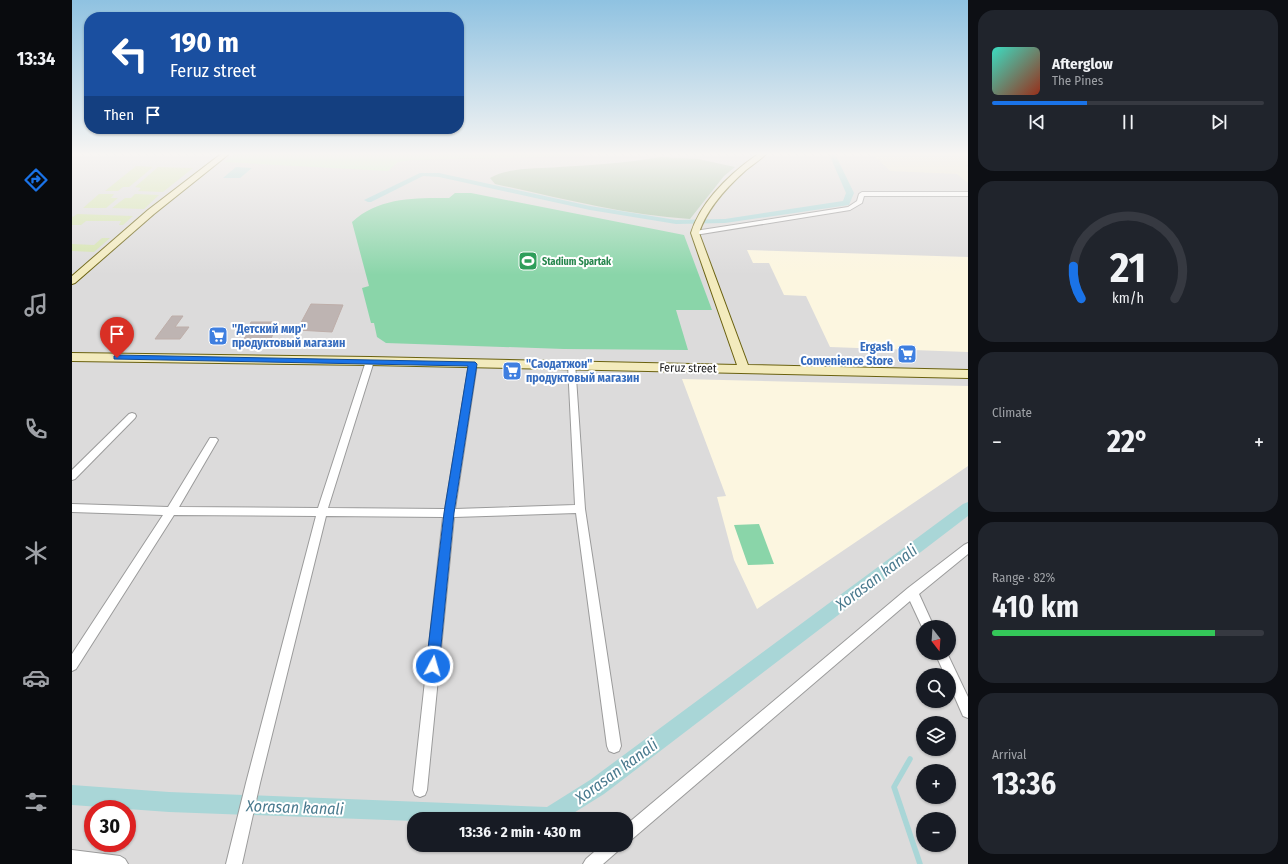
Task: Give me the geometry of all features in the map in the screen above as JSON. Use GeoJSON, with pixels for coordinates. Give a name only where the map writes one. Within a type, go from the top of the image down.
{"type":"FeatureCollection","features":[{"type":"Feature","properties":{"kind":"main road"},"geometry":{"type":"LineString","coordinates":[[72,281],[174,194]]}},
{"type":"Feature","properties":{"kind":"main road"},"geometry":{"type":"LineString","coordinates":[[719,194],[702,213],[695,230],[744,369]]}},
{"type":"Feature","properties":{"kind":"main road","name":"Feruz street"},"geometry":{"type":"LineString","coordinates":[[72,357],[370,361],[968,374]]}},
{"type":"Feature","properties":{"kind":"street"},"geometry":{"type":"LineString","coordinates":[[695,230],[850,208],[860,202],[862,194]]}},
{"type":"Feature","properties":{"kind":"street"},"geometry":{"type":"LineString","coordinates":[[234,864],[322,511],[370,361]]}},
{"type":"Feature","properties":{"kind":"street"},"geometry":{"type":"LineString","coordinates":[[420,790],[449,513],[473,364]]}},
{"type":"Feature","properties":{"kind":"street"},"geometry":{"type":"LineString","coordinates":[[572,366],[580,509],[614,746]]}},
{"type":"Feature","properties":{"kind":"street"},"geometry":{"type":"LineString","coordinates":[[72,476],[132,416]]}},
{"type":"Feature","properties":{"kind":"street"},"geometry":{"type":"LineString","coordinates":[[72,665],[171,511],[213,440]]}},
{"type":"Feature","properties":{"kind":"street"},"geometry":{"type":"LineString","coordinates":[[72,508],[171,511],[449,513],[580,509]]}},
{"type":"Feature","properties":{"kind":"street"},"geometry":{"type":"LineString","coordinates":[[633,829],[912,592],[968,548]]}},
{"type":"Feature","properties":{"kind":"street"},"geometry":{"type":"LineString","coordinates":[[912,592],[925,620]]}},
{"type":"Feature","properties":{"kind":"street"},"geometry":{"type":"LineString","coordinates":[[944,660],[968,711]]}},
{"type":"Feature","properties":{"kind":"street"},"geometry":{"type":"LineString","coordinates":[[591,864],[606,852]]}},
{"type":"Feature","properties":{"kind":"street"},"geometry":{"type":"LineString","coordinates":[[76,860],[120,864]]}},
{"type":"Feature","properties":{"kind":"shaded area"},"geometry":{"type":"Polygon","coordinates":[[[72,194],[968,194],[968,864],[72,864],[72,194]]]}},
{"type":"Feature","properties":{"kind":"shaded area"},"geometry":{"type":"Polygon","coordinates":[[[747,250],[968,257],[968,352],[830,347],[806,296],[784,295],[769,263],[753,263],[747,250]]]}},
{"type":"Feature","properties":{"kind":"shaded area"},"geometry":{"type":"Polygon","coordinates":[[[682,379],[968,386],[968,466],[757,609],[734,560],[717,497],[726,496],[682,379]]]}},
{"type":"Feature","properties":{"kind":"green space"},"geometry":{"type":"Polygon","coordinates":[[[99,194],[114,194],[111,198],[118,198],[106,208],[83,208],[99,194]]]}},
{"type":"Feature","properties":{"kind":"green space"},"geometry":{"type":"Polygon","coordinates":[[[135,194],[159,195],[144,209],[112,208],[125,198],[131,198],[135,194]]]}},
{"type":"Feature","properties":{"kind":"green space","name":"Stadium Spartak"},"geometry":{"type":"Polygon","coordinates":[[[453,194],[478,194],[684,235],[712,310],[676,310],[688,350],[564,349],[386,343],[377,337],[374,323],[371,323],[362,288],[369,286],[352,222],[363,214],[386,203],[410,199],[449,198],[453,194]]]}},
{"type":"Feature","properties":{"kind":"green space"},"geometry":{"type":"Polygon","coordinates":[[[543,194],[710,194],[690,219],[641,214],[543,194]]]}},
{"type":"Feature","properties":{"kind":"green space"},"geometry":{"type":"Polygon","coordinates":[[[77,214],[133,216],[123,225],[119,225],[121,221],[86,221],[81,225],[72,225],[72,216],[73,217],[77,214]]]}},
{"type":"Feature","properties":{"kind":"green space"},"geometry":{"type":"Polygon","coordinates":[[[102,238],[110,238],[94,252],[72,251],[72,244],[94,245],[102,238]]]}},
{"type":"Feature","properties":{"kind":"green space"},"geometry":{"type":"Polygon","coordinates":[[[759,524],[774,564],[748,565],[734,525],[759,524]]]}},
{"type":"Feature","properties":{"kind":"building"},"geometry":{"type":"Polygon","coordinates":[[[311,304],[343,305],[332,332],[297,330],[311,304]]]}},
{"type":"Feature","properties":{"kind":"building"},"geometry":{"type":"Polygon","coordinates":[[[172,316],[183,316],[175,327],[189,327],[180,339],[155,339],[172,316]]]}},
{"type":"Feature","properties":{"kind":"building"},"geometry":{"type":"Polygon","coordinates":[[[251,322],[277,322],[270,342],[243,342],[251,322]]]}},
{"type":"Feature","properties":{"kind":"waterway"},"geometry":{"type":"LineString","coordinates":[[368,200],[380,194]]}},
{"type":"Feature","properties":{"kind":"waterway"},"geometry":{"type":"LineString","coordinates":[[527,194],[590,208],[676,222],[725,221],[846,203],[849,194]]}},
{"type":"Feature","properties":{"kind":"waterway","name":"Xorasan kanali"},"geometry":{"type":"LineString","coordinates":[[72,795],[169,802],[549,817],[597,787],[968,508]]}},
{"type":"Feature","properties":{"kind":"waterway"},"geometry":{"type":"LineString","coordinates":[[910,759],[894,787],[920,864]]}},
{"type":"Feature","properties":{"kind":"place","name":"Stadium Spartak"},"geometry":{"type":"Point","coordinates":[528,261]}},
{"type":"Feature","properties":{"kind":"place","name":"\"Детский мир\" продуктовый магазин"},"geometry":{"type":"Point","coordinates":[218,336]}},
{"type":"Feature","properties":{"kind":"place","name":"Ergash Convenience Store"},"geometry":{"type":"Point","coordinates":[907,354]}},
{"type":"Feature","properties":{"kind":"place","name":"\"Саодатжон\" продуктовый магазин"},"geometry":{"type":"Point","coordinates":[512,371]}},
{"type":"Feature","properties":{"kind":"route"},"geometry":{"type":"LineString","coordinates":[[117,358],[370,361],[473,364],[449,513],[433,666]]}}]}
